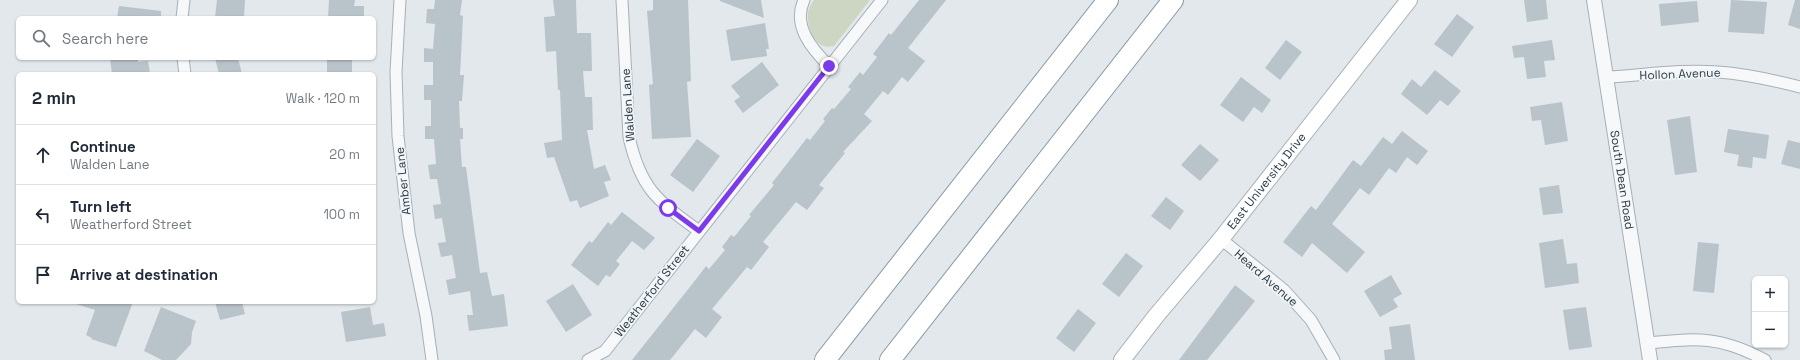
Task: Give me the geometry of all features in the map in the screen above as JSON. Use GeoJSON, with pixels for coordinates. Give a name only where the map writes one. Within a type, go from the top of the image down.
{"type":"FeatureCollection","features":[{"type":"Feature","properties":{"kind":"highway"},"geometry":{"type":"LineString","coordinates":[[825,360],[1108,0]]}},
{"type":"Feature","properties":{"kind":"highway"},"geometry":{"type":"LineString","coordinates":[[890,360],[1173,0]]}},
{"type":"Feature","properties":{"kind":"main road","name":"East University Drive"},"geometry":{"type":"LineString","coordinates":[[1122,360],[1156,316],[1221,239],[1409,0]]}},
{"type":"Feature","properties":{"kind":"street"},"geometry":{"type":"LineString","coordinates":[[182,16],[184,0]]}},
{"type":"Feature","properties":{"kind":"street","name":"Amber Lane"},"geometry":{"type":"LineString","coordinates":[[400,0],[396,72],[398,136],[409,233],[426,316],[432,360]]}},
{"type":"Feature","properties":{"kind":"street","name":"Walden Lane"},"geometry":{"type":"LineString","coordinates":[[622,0],[629,138],[634,158],[643,179],[654,196],[699,231]]}},
{"type":"Feature","properties":{"kind":"street"},"geometry":{"type":"LineString","coordinates":[[804,0],[800,8],[802,27],[806,40],[829,66]]}},
{"type":"Feature","properties":{"kind":"street","name":"Weatherford Street"},"geometry":{"type":"LineString","coordinates":[[588,360],[605,351],[882,0]]}},
{"type":"Feature","properties":{"kind":"street","name":"South Dean Road"},"geometry":{"type":"LineString","coordinates":[[1594,0],[1608,77],[1650,360]]}},
{"type":"Feature","properties":{"kind":"street"},"geometry":{"type":"LineString","coordinates":[[183,60],[185,72]]}},
{"type":"Feature","properties":{"kind":"street","name":"Hollon Avenue"},"geometry":{"type":"LineString","coordinates":[[1608,77],[1686,71],[1718,72],[1749,76],[1800,87]]}},
{"type":"Feature","properties":{"kind":"street","name":"Heard Avenue"},"geometry":{"type":"LineString","coordinates":[[1221,239],[1284,290],[1311,320],[1334,360]]}},
{"type":"Feature","properties":{"kind":"street"},"geometry":{"type":"LineString","coordinates":[[1648,343],[1706,339],[1742,348],[1765,360]]}},
{"type":"Feature","properties":{"kind":"green space"},"geometry":{"type":"Polygon","coordinates":[[[814,0],[870,0],[834,46],[828,47],[822,45],[814,38],[809,27],[808,13],[814,0]]]}},
{"type":"Feature","properties":{"kind":"building"},"geometry":{"type":"Polygon","coordinates":[[[217,0],[245,0],[244,16],[215,16],[217,0]]]}},
{"type":"Feature","properties":{"kind":"building"},"geometry":{"type":"Polygon","coordinates":[[[329,0],[355,0],[354,6],[364,6],[364,16],[328,16],[329,0]]]}},
{"type":"Feature","properties":{"kind":"building"},"geometry":{"type":"Polygon","coordinates":[[[435,0],[462,0],[460,15],[463,16],[460,75],[464,75],[462,101],[459,101],[460,128],[463,128],[463,139],[460,139],[462,167],[466,167],[480,273],[487,272],[492,296],[504,294],[508,326],[469,331],[467,315],[473,315],[470,291],[449,295],[446,280],[456,278],[452,255],[441,257],[438,243],[446,242],[442,218],[435,219],[433,205],[441,204],[437,179],[430,179],[428,165],[436,164],[434,139],[425,139],[425,126],[431,126],[431,100],[424,100],[424,85],[433,85],[433,62],[424,62],[424,48],[433,49],[435,24],[426,23],[427,9],[434,9],[435,0]]]}},
{"type":"Feature","properties":{"kind":"building"},"geometry":{"type":"Polygon","coordinates":[[[553,0],[576,0],[577,33],[591,33],[592,71],[583,71],[585,97],[592,97],[593,130],[587,130],[594,169],[605,165],[611,180],[604,182],[609,196],[580,208],[577,200],[570,202],[554,157],[547,158],[544,143],[562,140],[560,90],[558,90],[556,51],[546,52],[544,17],[555,16],[553,0]]]}},
{"type":"Feature","properties":{"kind":"building"},"geometry":{"type":"Polygon","coordinates":[[[653,0],[688,0],[691,81],[687,82],[691,137],[652,139],[649,85],[653,84],[647,11],[653,10],[653,0]]]}},
{"type":"Feature","properties":{"kind":"building"},"geometry":{"type":"Polygon","coordinates":[[[761,0],[764,18],[720,1],[761,0]]]}},
{"type":"Feature","properties":{"kind":"building"},"geometry":{"type":"Polygon","coordinates":[[[919,0],[946,0],[908,48],[925,61],[908,82],[902,77],[888,95],[883,91],[864,114],[872,121],[843,152],[845,153],[819,185],[824,188],[807,210],[796,202],[763,242],[769,247],[751,270],[747,267],[712,309],[722,317],[706,338],[695,329],[670,360],[632,360],[706,266],[709,269],[725,250],[722,247],[731,235],[734,237],[751,216],[749,215],[774,185],[772,183],[807,138],[810,140],[825,121],[823,119],[832,108],[834,109],[851,89],[848,87],[860,72],[863,75],[877,57],[873,54],[889,33],[891,35],[919,0]]]}},
{"type":"Feature","properties":{"kind":"building"},"geometry":{"type":"Polygon","coordinates":[[[1524,0],[1546,0],[1548,19],[1527,22],[1524,0]]]}},
{"type":"Feature","properties":{"kind":"building"},"geometry":{"type":"Polygon","coordinates":[[[1731,0],[1767,2],[1764,34],[1728,32],[1731,0]]]}},
{"type":"Feature","properties":{"kind":"building"},"geometry":{"type":"Polygon","coordinates":[[[1795,0],[1800,0],[1800,29],[1788,25],[1795,0]]]}},
{"type":"Feature","properties":{"kind":"building"},"geometry":{"type":"Polygon","coordinates":[[[1697,1],[1699,22],[1661,26],[1659,4],[1697,1]]]}},
{"type":"Feature","properties":{"kind":"building"},"geometry":{"type":"Polygon","coordinates":[[[119,6],[161,11],[161,16],[117,16],[119,6]]]}},
{"type":"Feature","properties":{"kind":"building"},"geometry":{"type":"Polygon","coordinates":[[[1457,14],[1474,27],[1452,57],[1434,44],[1457,14]]]}},
{"type":"Feature","properties":{"kind":"building"},"geometry":{"type":"Polygon","coordinates":[[[765,23],[769,49],[766,49],[767,56],[731,61],[726,30],[765,23]]]}},
{"type":"Feature","properties":{"kind":"building"},"geometry":{"type":"Polygon","coordinates":[[[1286,40],[1302,52],[1280,80],[1265,68],[1286,40]]]}},
{"type":"Feature","properties":{"kind":"building"},"geometry":{"type":"Polygon","coordinates":[[[1552,40],[1555,60],[1544,61],[1546,77],[1527,79],[1524,57],[1514,58],[1512,46],[1552,40]]]}},
{"type":"Feature","properties":{"kind":"building"},"geometry":{"type":"Polygon","coordinates":[[[110,60],[138,60],[138,62],[148,61],[150,72],[112,72],[110,60]]]}},
{"type":"Feature","properties":{"kind":"building"},"geometry":{"type":"Polygon","coordinates":[[[216,60],[238,60],[242,72],[218,72],[216,60]]]}},
{"type":"Feature","properties":{"kind":"building"},"geometry":{"type":"Polygon","coordinates":[[[327,60],[352,60],[352,72],[327,72],[327,60]]]}},
{"type":"Feature","properties":{"kind":"building"},"geometry":{"type":"Polygon","coordinates":[[[762,62],[779,85],[743,113],[734,101],[740,97],[731,86],[762,62]]]}},
{"type":"Feature","properties":{"kind":"building"},"geometry":{"type":"Polygon","coordinates":[[[1435,70],[1461,91],[1448,106],[1440,100],[1427,115],[1401,94],[1412,79],[1421,87],[1435,70]]]}},
{"type":"Feature","properties":{"kind":"building"},"geometry":{"type":"Polygon","coordinates":[[[1241,77],[1271,100],[1262,113],[1254,107],[1243,122],[1220,105],[1241,77]]]}},
{"type":"Feature","properties":{"kind":"building"},"geometry":{"type":"Polygon","coordinates":[[[1562,102],[1568,141],[1545,145],[1541,120],[1532,121],[1530,107],[1562,102]]]}},
{"type":"Feature","properties":{"kind":"building"},"geometry":{"type":"Polygon","coordinates":[[[1690,116],[1697,172],[1675,175],[1667,120],[1690,116]]]}},
{"type":"Feature","properties":{"kind":"building"},"geometry":{"type":"Polygon","coordinates":[[[1728,129],[1769,135],[1766,159],[1753,157],[1752,168],[1737,166],[1739,155],[1724,152],[1728,129]]]}},
{"type":"Feature","properties":{"kind":"building"},"geometry":{"type":"Polygon","coordinates":[[[1402,131],[1428,151],[1417,165],[1407,157],[1396,173],[1389,168],[1369,195],[1360,188],[1332,224],[1365,252],[1347,273],[1312,243],[1302,257],[1283,242],[1311,206],[1316,210],[1353,160],[1361,166],[1383,137],[1392,144],[1402,131]]]}},
{"type":"Feature","properties":{"kind":"building"},"geometry":{"type":"Polygon","coordinates":[[[697,139],[720,156],[693,192],[670,175],[697,139]]]}},
{"type":"Feature","properties":{"kind":"building"},"geometry":{"type":"Polygon","coordinates":[[[1788,140],[1800,143],[1800,169],[1781,164],[1788,140]]]}},
{"type":"Feature","properties":{"kind":"building"},"geometry":{"type":"Polygon","coordinates":[[[1200,144],[1219,160],[1200,181],[1181,165],[1200,144]]]}},
{"type":"Feature","properties":{"kind":"building"},"geometry":{"type":"Polygon","coordinates":[[[1559,185],[1563,213],[1543,215],[1539,188],[1559,185]]]}},
{"type":"Feature","properties":{"kind":"building"},"geometry":{"type":"Polygon","coordinates":[[[1166,197],[1184,211],[1170,230],[1151,216],[1166,197]]]}},
{"type":"Feature","properties":{"kind":"building"},"geometry":{"type":"Polygon","coordinates":[[[622,212],[655,238],[644,250],[632,241],[616,261],[620,264],[610,277],[606,275],[598,286],[571,265],[589,241],[592,243],[608,222],[611,225],[622,212]]]}},
{"type":"Feature","properties":{"kind":"building"},"geometry":{"type":"Polygon","coordinates":[[[1563,239],[1567,264],[1577,263],[1579,283],[1545,288],[1539,243],[1563,239]]]}},
{"type":"Feature","properties":{"kind":"building"},"geometry":{"type":"Polygon","coordinates":[[[1698,242],[1719,244],[1714,293],[1693,291],[1698,242]]]}},
{"type":"Feature","properties":{"kind":"building"},"geometry":{"type":"Polygon","coordinates":[[[1126,253],[1143,266],[1119,297],[1102,284],[1126,253]]]}},
{"type":"Feature","properties":{"kind":"building"},"geometry":{"type":"Polygon","coordinates":[[[1391,275],[1402,294],[1393,299],[1398,307],[1380,317],[1364,291],[1391,275]]]}},
{"type":"Feature","properties":{"kind":"building"},"geometry":{"type":"Polygon","coordinates":[[[573,284],[592,315],[566,332],[546,301],[573,284]]]}},
{"type":"Feature","properties":{"kind":"building"},"geometry":{"type":"Polygon","coordinates":[[[1235,285],[1255,301],[1207,360],[1179,360],[1235,285]]]}},
{"type":"Feature","properties":{"kind":"building"},"geometry":{"type":"Polygon","coordinates":[[[76,304],[132,304],[116,347],[91,339],[92,338],[86,335],[95,310],[76,304]]]}},
{"type":"Feature","properties":{"kind":"building"},"geometry":{"type":"Polygon","coordinates":[[[216,304],[242,304],[245,314],[220,320],[216,304]]]}},
{"type":"Feature","properties":{"kind":"building"},"geometry":{"type":"Polygon","coordinates":[[[161,307],[196,321],[192,332],[191,344],[176,360],[162,360],[144,351],[161,307]]]}},
{"type":"Feature","properties":{"kind":"building"},"geometry":{"type":"Polygon","coordinates":[[[370,307],[373,325],[384,323],[386,336],[346,342],[341,312],[370,307]]]}},
{"type":"Feature","properties":{"kind":"building"},"geometry":{"type":"Polygon","coordinates":[[[1586,307],[1592,347],[1569,350],[1563,310],[1586,307]]]}},
{"type":"Feature","properties":{"kind":"building"},"geometry":{"type":"Polygon","coordinates":[[[1078,309],[1096,323],[1074,352],[1056,338],[1078,309]]]}},
{"type":"Feature","properties":{"kind":"building"},"geometry":{"type":"Polygon","coordinates":[[[1410,324],[1415,360],[1385,360],[1384,350],[1392,349],[1389,327],[1410,324]]]}},
{"type":"Feature","properties":{"kind":"route"},"geometry":{"type":"LineString","coordinates":[[668,208],[699,231],[829,66]]}}]}
